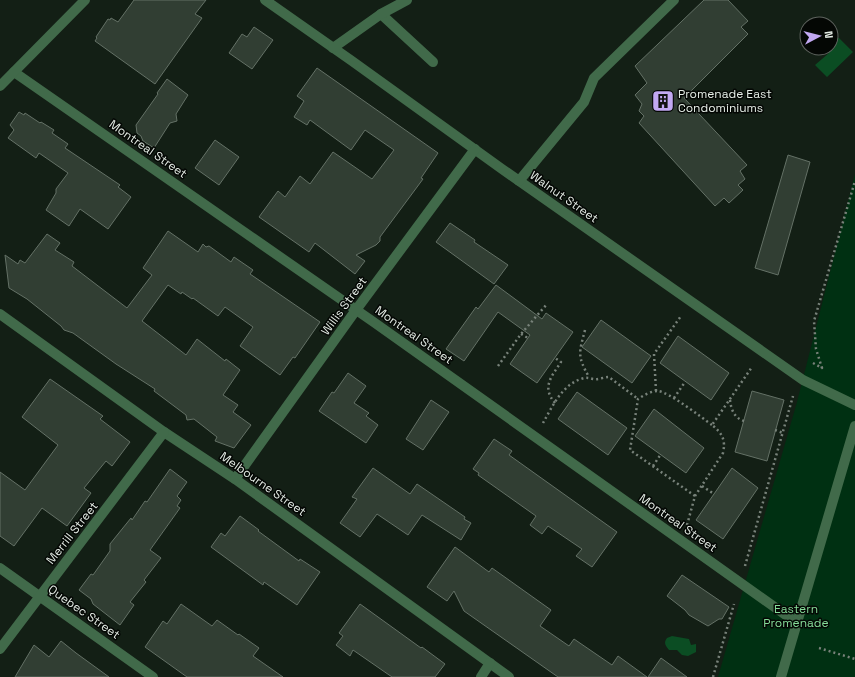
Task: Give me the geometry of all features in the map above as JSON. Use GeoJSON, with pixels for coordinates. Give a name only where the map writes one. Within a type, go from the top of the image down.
{"type":"FeatureCollection","features":[{"type":"Feature","properties":{"kind":"street"},"geometry":{"type":"LineString","coordinates":[[0,86],[85,0]]}},
{"type":"Feature","properties":{"kind":"street","name":"Walnut Street"},"geometry":{"type":"LineString","coordinates":[[265,0],[519,181],[803,380],[855,405]]}},
{"type":"Feature","properties":{"kind":"street"},"geometry":{"type":"LineString","coordinates":[[333,48],[382,14],[406,0]]}},
{"type":"Feature","properties":{"kind":"street"},"geometry":{"type":"LineString","coordinates":[[519,181],[584,102],[594,78],[674,0]]}},
{"type":"Feature","properties":{"kind":"street"},"geometry":{"type":"LineString","coordinates":[[382,14],[433,62]]}},
{"type":"Feature","properties":{"kind":"street","name":"Montreal Street"},"geometry":{"type":"LineString","coordinates":[[14,72],[356,310],[797,623]]}},
{"type":"Feature","properties":{"kind":"street","name":"Willis Street"},"geometry":{"type":"LineString","coordinates":[[235,479],[356,310],[475,149]]}},
{"type":"Feature","properties":{"kind":"street","name":"Melbourne Street"},"geometry":{"type":"LineString","coordinates":[[0,314],[164,432],[235,479],[509,677]]}},
{"type":"Feature","properties":{"kind":"street"},"geometry":{"type":"LineString","coordinates":[[781,677],[855,426]]}},
{"type":"Feature","properties":{"kind":"street","name":"Merrill Street"},"geometry":{"type":"LineString","coordinates":[[0,649],[164,432]]}},
{"type":"Feature","properties":{"kind":"street","name":"Quebec Street"},"geometry":{"type":"LineString","coordinates":[[0,568],[153,677]]}},
{"type":"Feature","properties":{"kind":"street"},"geometry":{"type":"LineString","coordinates":[[481,677],[490,663]]}},
{"type":"Feature","properties":{"kind":"path"},"geometry":{"type":"LineString","coordinates":[[813,362],[822,368],[816,349],[814,322],[855,181]]}},
{"type":"Feature","properties":{"kind":"path"},"geometry":{"type":"LineString","coordinates":[[498,366],[547,304]]}},
{"type":"Feature","properties":{"kind":"path"},"geometry":{"type":"LineString","coordinates":[[656,391],[654,354],[681,316]]}},
{"type":"Feature","properties":{"kind":"path"},"geometry":{"type":"LineString","coordinates":[[585,330],[580,350],[580,360],[589,377]]}},
{"type":"Feature","properties":{"kind":"path"},"geometry":{"type":"LineString","coordinates":[[522,334],[528,338]]}},
{"type":"Feature","properties":{"kind":"path"},"geometry":{"type":"LineString","coordinates":[[555,358],[561,362],[549,380],[548,387],[549,394],[555,403]]}},
{"type":"Feature","properties":{"kind":"path"},"geometry":{"type":"LineString","coordinates":[[712,425],[752,367]]}},
{"type":"Feature","properties":{"kind":"path"},"geometry":{"type":"LineString","coordinates":[[543,422],[560,394],[571,384],[580,379],[589,377],[594,379],[609,377],[638,399]]}},
{"type":"Feature","properties":{"kind":"path"},"geometry":{"type":"LineString","coordinates":[[674,398],[686,382]]}},
{"type":"Feature","properties":{"kind":"path"},"geometry":{"type":"LineString","coordinates":[[687,525],[695,496],[723,453],[725,446],[721,433],[674,398],[656,391],[646,394],[638,399],[630,450],[695,496]]}},
{"type":"Feature","properties":{"kind":"path"},"geometry":{"type":"LineString","coordinates":[[745,566],[794,396]]}},
{"type":"Feature","properties":{"kind":"path"},"geometry":{"type":"LineString","coordinates":[[730,399],[732,410],[740,420],[744,421]]}},
{"type":"Feature","properties":{"kind":"path"},"geometry":{"type":"LineString","coordinates":[[775,430],[783,433]]}},
{"type":"Feature","properties":{"kind":"path"},"geometry":{"type":"LineString","coordinates":[[652,466],[660,454]]}},
{"type":"Feature","properties":{"kind":"path"},"geometry":{"type":"LineString","coordinates":[[702,486],[714,494]]}},
{"type":"Feature","properties":{"kind":"path"},"geometry":{"type":"LineString","coordinates":[[714,677],[734,604]]}},
{"type":"Feature","properties":{"kind":"path"},"geometry":{"type":"LineString","coordinates":[[819,648],[855,659]]}},
{"type":"Feature","properties":{"kind":"green space","name":"Eastern Promenade"},"geometry":{"type":"Polygon","coordinates":[[[855,174],[855,677],[718,677],[797,402],[855,174]]]}},
{"type":"Feature","properties":{"kind":"shaded area"},"geometry":{"type":"Polygon","coordinates":[[[839,38],[853,52],[827,77],[815,65],[826,56],[839,56],[839,38]]]}},
{"type":"Feature","properties":{"kind":"shaded area"},"geometry":{"type":"Polygon","coordinates":[[[672,636],[689,639],[691,645],[696,644],[696,652],[688,656],[682,655],[677,650],[669,650],[665,644],[665,641],[667,638],[672,636]]]}},
{"type":"Feature","properties":{"kind":"building"},"geometry":{"type":"Polygon","coordinates":[[[134,0],[206,0],[195,14],[202,18],[155,84],[95,41],[108,19],[110,20],[111,18],[118,22],[134,0]]]}},
{"type":"Feature","properties":{"kind":"building","name":"Promenade East Condominiums"},"geometry":{"type":"Polygon","coordinates":[[[704,0],[728,0],[748,21],[741,27],[748,34],[684,98],[747,165],[740,171],[745,179],[738,185],[743,190],[729,203],[724,198],[715,206],[639,123],[644,116],[639,111],[642,104],[635,95],[647,83],[635,66],[704,0]]]}},
{"type":"Feature","properties":{"kind":"building"},"geometry":{"type":"Polygon","coordinates":[[[254,27],[273,40],[252,69],[229,53],[242,34],[247,37],[254,27]]]}},
{"type":"Feature","properties":{"kind":"building"},"geometry":{"type":"Polygon","coordinates":[[[317,68],[438,153],[421,178],[423,179],[380,237],[380,241],[376,245],[356,255],[365,261],[355,274],[315,243],[309,252],[259,217],[278,191],[285,197],[300,176],[310,184],[333,152],[372,179],[394,150],[365,130],[351,150],[310,120],[307,125],[294,117],[304,101],[297,96],[317,68]]]}},
{"type":"Feature","properties":{"kind":"building"},"geometry":{"type":"Polygon","coordinates":[[[167,79],[188,95],[176,114],[177,121],[170,123],[154,148],[143,141],[141,136],[137,133],[136,125],[167,79]]]}},
{"type":"Feature","properties":{"kind":"building"},"geometry":{"type":"Polygon","coordinates":[[[19,112],[24,115],[25,113],[54,130],[52,133],[68,144],[65,148],[120,185],[118,187],[131,197],[108,229],[80,209],[69,226],[46,210],[56,193],[56,189],[68,173],[39,153],[36,158],[8,138],[14,130],[10,125],[19,112]]]}},
{"type":"Feature","properties":{"kind":"building"},"geometry":{"type":"Polygon","coordinates":[[[215,140],[239,157],[219,185],[195,168],[215,140]]]}},
{"type":"Feature","properties":{"kind":"building"},"geometry":{"type":"Polygon","coordinates":[[[788,155],[810,162],[778,275],[755,268],[788,155]]]}},
{"type":"Feature","properties":{"kind":"building"},"geometry":{"type":"Polygon","coordinates":[[[450,223],[475,240],[474,242],[508,265],[494,284],[436,242],[450,223]]]}},
{"type":"Feature","properties":{"kind":"building"},"geometry":{"type":"Polygon","coordinates":[[[168,231],[198,252],[203,244],[206,247],[209,246],[231,262],[234,257],[253,270],[250,274],[320,322],[295,358],[293,357],[280,375],[240,346],[253,327],[225,307],[218,316],[193,298],[192,299],[182,292],[181,294],[168,285],[142,321],[186,355],[197,339],[225,361],[226,359],[240,370],[223,395],[238,405],[233,412],[251,425],[234,448],[215,441],[217,437],[194,419],[187,420],[186,415],[154,391],[155,389],[116,364],[73,333],[64,330],[27,299],[9,288],[5,255],[18,264],[20,260],[25,263],[47,234],[60,243],[55,250],[74,262],[72,266],[127,308],[152,275],[143,268],[168,231]]]}},
{"type":"Feature","properties":{"kind":"building"},"geometry":{"type":"Polygon","coordinates":[[[496,285],[542,319],[546,313],[573,332],[537,383],[510,364],[530,335],[498,312],[464,361],[446,349],[476,307],[478,309],[496,285]]]}},
{"type":"Feature","properties":{"kind":"building"},"geometry":{"type":"Polygon","coordinates":[[[601,320],[651,356],[632,383],[582,347],[601,320]]]}},
{"type":"Feature","properties":{"kind":"building"},"geometry":{"type":"Polygon","coordinates":[[[678,336],[729,373],[711,400],[660,363],[678,336]]]}},
{"type":"Feature","properties":{"kind":"building"},"geometry":{"type":"Polygon","coordinates":[[[348,373],[366,386],[354,403],[369,413],[366,416],[378,425],[366,443],[319,411],[348,373]]]}},
{"type":"Feature","properties":{"kind":"building"},"geometry":{"type":"Polygon","coordinates":[[[50,379],[103,416],[100,419],[130,442],[112,466],[106,461],[84,488],[91,493],[67,526],[42,508],[14,546],[0,536],[0,472],[25,490],[58,445],[22,417],[50,379]]]}},
{"type":"Feature","properties":{"kind":"building"},"geometry":{"type":"Polygon","coordinates":[[[752,391],[784,400],[767,461],[735,452],[752,391]]]}},
{"type":"Feature","properties":{"kind":"building"},"geometry":{"type":"Polygon","coordinates":[[[577,392],[627,428],[608,455],[558,419],[577,392]]]}},
{"type":"Feature","properties":{"kind":"building"},"geometry":{"type":"Polygon","coordinates":[[[431,400],[449,412],[423,450],[406,439],[431,400]]]}},
{"type":"Feature","properties":{"kind":"building"},"geometry":{"type":"Polygon","coordinates":[[[654,409],[704,448],[686,473],[635,436],[654,409]]]}},
{"type":"Feature","properties":{"kind":"building"},"geometry":{"type":"Polygon","coordinates":[[[494,439],[512,451],[509,455],[617,532],[592,567],[576,556],[582,549],[548,526],[542,534],[530,525],[536,516],[478,475],[479,473],[473,469],[494,439]]]}},
{"type":"Feature","properties":{"kind":"building"},"geometry":{"type":"Polygon","coordinates":[[[373,468],[410,494],[417,484],[465,517],[464,519],[471,523],[461,540],[422,515],[408,535],[377,514],[360,537],[340,523],[357,499],[352,497],[373,468]]]}},
{"type":"Feature","properties":{"kind":"building"},"geometry":{"type":"Polygon","coordinates":[[[732,468],[758,488],[723,539],[696,520],[732,468]]]}},
{"type":"Feature","properties":{"kind":"building"},"geometry":{"type":"Polygon","coordinates":[[[170,469],[187,482],[177,496],[181,500],[177,506],[180,508],[150,550],[161,558],[144,580],[146,582],[130,602],[134,605],[120,625],[93,604],[91,599],[79,590],[91,574],[93,575],[110,551],[110,544],[131,518],[132,520],[145,501],[147,502],[170,469]]]}},
{"type":"Feature","properties":{"kind":"building"},"geometry":{"type":"Polygon","coordinates":[[[240,516],[299,561],[300,559],[320,572],[297,605],[264,582],[263,585],[211,547],[221,533],[225,536],[240,516]]]}},
{"type":"Feature","properties":{"kind":"building"},"geometry":{"type":"Polygon","coordinates":[[[455,547],[489,572],[492,568],[551,610],[540,626],[569,646],[574,639],[612,665],[618,656],[647,677],[558,677],[464,611],[454,591],[447,601],[427,587],[455,547]]]}},
{"type":"Feature","properties":{"kind":"building"},"geometry":{"type":"Polygon","coordinates":[[[682,575],[729,607],[722,619],[719,619],[708,626],[689,615],[667,596],[682,575]]]}},
{"type":"Feature","properties":{"kind":"building"},"geometry":{"type":"Polygon","coordinates":[[[181,604],[212,626],[217,620],[259,648],[253,656],[283,677],[187,677],[145,647],[163,621],[167,624],[181,604]]]}},
{"type":"Feature","properties":{"kind":"building"},"geometry":{"type":"Polygon","coordinates":[[[360,604],[445,664],[435,677],[392,677],[353,650],[350,656],[336,645],[343,636],[339,633],[360,604]]]}},
{"type":"Feature","properties":{"kind":"building"},"geometry":{"type":"Polygon","coordinates":[[[61,641],[109,677],[15,677],[34,645],[49,657],[61,641]]]}},
{"type":"Feature","properties":{"kind":"building"},"geometry":{"type":"Polygon","coordinates":[[[661,658],[687,677],[648,677],[661,658]]]}},
{"type":"Feature","properties":{"kind":"place","name":"Promenade East Condominiums"},"geometry":{"type":"Point","coordinates":[663,101]}}]}
